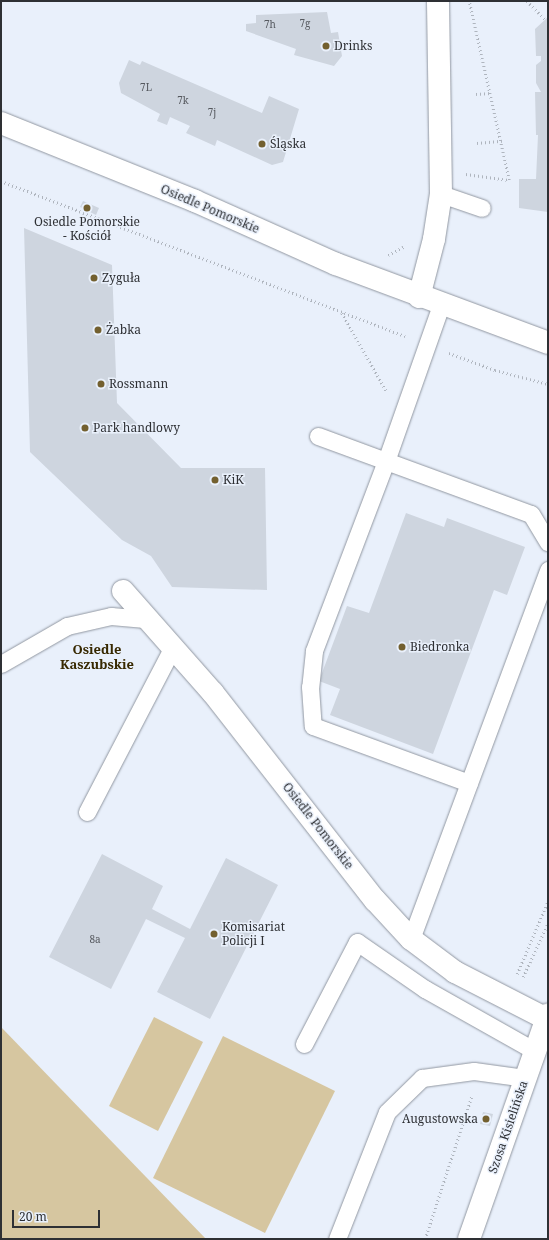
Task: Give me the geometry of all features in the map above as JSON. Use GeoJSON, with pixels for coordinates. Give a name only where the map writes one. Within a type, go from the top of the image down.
{"type":"FeatureCollection","features":[{"type":"Feature","properties":{"kind":"street"},"geometry":{"type":"LineString","coordinates":[[419,296],[434,239],[441,194],[438,1]]}},
{"type":"Feature","properties":{"kind":"street","name":"Osiedle Pomorskie"},"geometry":{"type":"LineString","coordinates":[[1,123],[441,305],[546,341]]}},
{"type":"Feature","properties":{"kind":"street","name":"Osiedle Pomorskie"},"geometry":{"type":"LineString","coordinates":[[123,591],[173,647],[305,809],[374,900],[411,939],[455,972],[547,1017]]}},
{"type":"Feature","properties":{"kind":"street","name":"Szosa Kisielińska"},"geometry":{"type":"LineString","coordinates":[[469,1239],[547,1017]]}},
{"type":"Feature","properties":{"kind":"lane"},"geometry":{"type":"LineString","coordinates":[[441,194],[482,208]]}},
{"type":"Feature","properties":{"kind":"lane"},"geometry":{"type":"LineString","coordinates":[[441,305],[386,461],[314,651],[310,687],[313,726],[469,783]]}},
{"type":"Feature","properties":{"kind":"lane"},"geometry":{"type":"LineString","coordinates":[[318,436],[531,514],[548,542]]}},
{"type":"Feature","properties":{"kind":"lane"},"geometry":{"type":"LineString","coordinates":[[411,939],[548,570]]}},
{"type":"Feature","properties":{"kind":"lane"},"geometry":{"type":"LineString","coordinates":[[1,664],[67,626],[112,616],[148,618]]}},
{"type":"Feature","properties":{"kind":"lane"},"geometry":{"type":"LineString","coordinates":[[87,812],[173,647]]}},
{"type":"Feature","properties":{"kind":"lane"},"geometry":{"type":"LineString","coordinates":[[304,1044],[357,942],[425,989],[535,1051]]}},
{"type":"Feature","properties":{"kind":"lane"},"geometry":{"type":"LineString","coordinates":[[337,1239],[388,1112],[422,1078],[474,1071],[525,1078]]}},
{"type":"Feature","properties":{"kind":"path"},"geometry":{"type":"LineString","coordinates":[[459,174],[509,180],[502,141],[469,1]]}},
{"type":"Feature","properties":{"kind":"path"},"geometry":{"type":"LineString","coordinates":[[527,1],[545,19]]}},
{"type":"Feature","properties":{"kind":"path"},"geometry":{"type":"LineString","coordinates":[[476,94],[491,93]]}},
{"type":"Feature","properties":{"kind":"path"},"geometry":{"type":"LineString","coordinates":[[477,143],[502,141]]}},
{"type":"Feature","properties":{"kind":"path"},"geometry":{"type":"LineString","coordinates":[[1,181],[51,202],[495,370],[548,384]]}},
{"type":"Feature","properties":{"kind":"path"},"geometry":{"type":"LineString","coordinates":[[382,256],[406,245],[410,239]]}},
{"type":"Feature","properties":{"kind":"path"},"geometry":{"type":"LineString","coordinates":[[342,313],[388,394]]}},
{"type":"Feature","properties":{"kind":"path"},"geometry":{"type":"LineString","coordinates":[[517,975],[548,901]]}},
{"type":"Feature","properties":{"kind":"shaded area"},"geometry":{"type":"Polygon","coordinates":[[[154,1017],[203,1042],[158,1131],[109,1106],[154,1017]]]}},
{"type":"Feature","properties":{"kind":"shaded area"},"geometry":{"type":"Polygon","coordinates":[[[1,1027],[206,1239],[1,1239],[1,1027]]]}},
{"type":"Feature","properties":{"kind":"shaded area"},"geometry":{"type":"Polygon","coordinates":[[[223,1036],[335,1091],[265,1233],[153,1178],[223,1036]]]}},
{"type":"Feature","properties":{"kind":"building"},"geometry":{"type":"Polygon","coordinates":[[[327,12],[331,33],[338,32],[342,56],[334,66],[294,55],[296,49],[246,31],[246,24],[256,23],[256,15],[327,12]]]}},
{"type":"Feature","properties":{"kind":"building"},"geometry":{"type":"Polygon","coordinates":[[[548,17],[548,212],[519,208],[519,179],[536,179],[538,135],[536,135],[535,92],[541,92],[536,83],[536,65],[541,61],[541,56],[536,56],[535,29],[548,17]]]}},
{"type":"Feature","properties":{"kind":"building"},"geometry":{"type":"Polygon","coordinates":[[[129,60],[140,65],[142,61],[262,113],[269,96],[299,109],[283,162],[272,165],[217,140],[215,146],[186,133],[190,126],[170,117],[167,125],[157,121],[160,114],[121,93],[119,83],[129,60]]]}},
{"type":"Feature","properties":{"kind":"building"},"geometry":{"type":"Polygon","coordinates":[[[83,201],[99,208],[96,215],[80,207],[83,201]]]}},
{"type":"Feature","properties":{"kind":"building","name":"Park handlowy"},"geometry":{"type":"Polygon","coordinates":[[[24,228],[112,265],[117,403],[181,468],[265,468],[267,590],[172,587],[151,556],[122,540],[30,452],[24,228]]]}},
{"type":"Feature","properties":{"kind":"building","name":"Biedronka"},"geometry":{"type":"Polygon","coordinates":[[[406,513],[444,527],[447,518],[525,547],[507,595],[494,590],[433,754],[330,715],[340,689],[319,681],[347,606],[369,613],[406,513]]]}},
{"type":"Feature","properties":{"kind":"building","name":"Komisariat Policji I"},"geometry":{"type":"Polygon","coordinates":[[[102,854],[163,886],[152,909],[190,929],[226,858],[278,885],[210,1019],[157,992],[185,938],[146,919],[111,989],[49,957],[102,854]]]}},
{"type":"Feature","properties":{"kind":"building"},"geometry":{"type":"Polygon","coordinates":[[[483,1112],[493,1114],[490,1126],[480,1124],[483,1112]]]}},
{"type":"Feature","properties":{"kind":"place","name":"Drinks"},"geometry":{"type":"Point","coordinates":[326,46]}},
{"type":"Feature","properties":{"kind":"place","name":"Śląska"},"geometry":{"type":"Point","coordinates":[262,144]}},
{"type":"Feature","properties":{"kind":"place","name":"Osiedle Pomorskie - Kościół"},"geometry":{"type":"Point","coordinates":[87,208]}},
{"type":"Feature","properties":{"kind":"place","name":"Zyguła"},"geometry":{"type":"Point","coordinates":[94,278]}},
{"type":"Feature","properties":{"kind":"place","name":"Żabka"},"geometry":{"type":"Point","coordinates":[98,330]}},
{"type":"Feature","properties":{"kind":"place","name":"Rossmann"},"geometry":{"type":"Point","coordinates":[101,384]}},
{"type":"Feature","properties":{"kind":"place","name":"Park handlowy"},"geometry":{"type":"Point","coordinates":[85,428]}},
{"type":"Feature","properties":{"kind":"place","name":"KiK"},"geometry":{"type":"Point","coordinates":[215,480]}},
{"type":"Feature","properties":{"kind":"place","name":"Biedronka"},"geometry":{"type":"Point","coordinates":[402,647]}},
{"type":"Feature","properties":{"kind":"place","name":"Komisariat Policji I"},"geometry":{"type":"Point","coordinates":[214,934]}},
{"type":"Feature","properties":{"kind":"place","name":"Augustowska"},"geometry":{"type":"Point","coordinates":[486,1119]}},
{"type":"Feature","properties":{"kind":"district","name":"Osiedle Kaszubskie"},"geometry":{"type":"Point","coordinates":[97,658]}}]}
